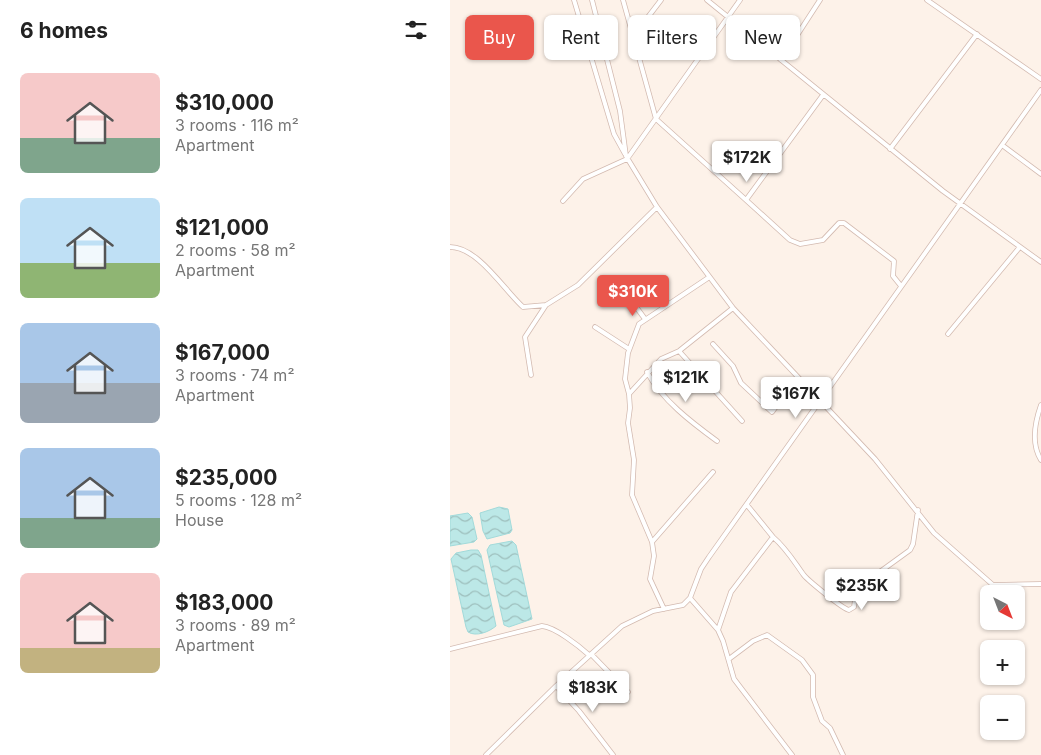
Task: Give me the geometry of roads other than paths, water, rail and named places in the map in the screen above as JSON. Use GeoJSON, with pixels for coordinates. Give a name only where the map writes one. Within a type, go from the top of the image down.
{"type":"FeatureCollection","features":[{"type":"Feature","properties":{"kind":"street"},"geometry":{"type":"LineString","coordinates":[[574,0],[614,134],[657,208],[708,278],[821,403],[841,421],[947,545],[993,585],[1041,584]]}},
{"type":"Feature","properties":{"kind":"street"},"geometry":{"type":"LineString","coordinates":[[592,0],[620,111],[627,157]]}},
{"type":"Feature","properties":{"kind":"street"},"geometry":{"type":"LineString","coordinates":[[623,0],[628,21]]}},
{"type":"Feature","properties":{"kind":"street"},"geometry":{"type":"LineString","coordinates":[[650,15],[662,0]]}},
{"type":"Feature","properties":{"kind":"street"},"geometry":{"type":"LineString","coordinates":[[707,0],[726,15]]}},
{"type":"Feature","properties":{"kind":"street"},"geometry":{"type":"LineString","coordinates":[[729,15],[740,0]]}},
{"type":"Feature","properties":{"kind":"street"},"geometry":{"type":"LineString","coordinates":[[800,31],[820,0]]}},
{"type":"Feature","properties":{"kind":"street"},"geometry":{"type":"LineString","coordinates":[[927,0],[1041,79]]}},
{"type":"Feature","properties":{"kind":"street"},"geometry":{"type":"LineString","coordinates":[[563,201],[583,179],[627,157],[726,20]]}},
{"type":"Feature","properties":{"kind":"street"},"geometry":{"type":"LineString","coordinates":[[890,149],[977,34]]}},
{"type":"Feature","properties":{"kind":"street"},"geometry":{"type":"LineString","coordinates":[[639,60],[656,119],[790,240],[800,244],[823,240],[839,223],[844,223],[894,261],[893,276],[901,286]]}},
{"type":"Feature","properties":{"kind":"street"},"geometry":{"type":"LineString","coordinates":[[781,60],[890,149],[1019,248],[1041,262]]}},
{"type":"Feature","properties":{"kind":"street"},"geometry":{"type":"LineString","coordinates":[[486,755],[590,654],[628,622],[664,609],[683,605],[690,598],[701,569],[821,403],[960,202],[1041,90]]}},
{"type":"Feature","properties":{"kind":"street"},"geometry":{"type":"LineString","coordinates":[[746,200],[823,96]]}},
{"type":"Feature","properties":{"kind":"street"},"geometry":{"type":"LineString","coordinates":[[1002,145],[1041,174]]}},
{"type":"Feature","properties":{"kind":"street"},"geometry":{"type":"LineString","coordinates":[[532,375],[525,337],[546,305],[578,285],[657,208]]}},
{"type":"Feature","properties":{"kind":"street"},"geometry":{"type":"LineString","coordinates":[[450,247],[457,247],[479,262],[523,306],[546,305]]}},
{"type":"Feature","properties":{"kind":"street"},"geometry":{"type":"LineString","coordinates":[[948,334],[1019,248]]}},
{"type":"Feature","properties":{"kind":"street"},"geometry":{"type":"LineString","coordinates":[[664,609],[650,579],[654,556],[652,542],[643,516],[632,495],[634,460],[628,423],[629,394],[625,379],[629,349],[635,330],[645,319],[708,278]]}},
{"type":"Feature","properties":{"kind":"street"},"geometry":{"type":"LineString","coordinates":[[625,292],[645,319]]}},
{"type":"Feature","properties":{"kind":"street"},"geometry":{"type":"LineString","coordinates":[[629,394],[647,372],[666,355],[679,351],[734,308]]}},
{"type":"Feature","properties":{"kind":"street"},"geometry":{"type":"LineString","coordinates":[[595,327],[629,349]]}},
{"type":"Feature","properties":{"kind":"street"},"geometry":{"type":"LineString","coordinates":[[713,344],[733,366],[741,383],[772,412],[798,378]]}},
{"type":"Feature","properties":{"kind":"street"},"geometry":{"type":"LineString","coordinates":[[679,351],[742,421]]}},
{"type":"Feature","properties":{"kind":"street"},"geometry":{"type":"LineString","coordinates":[[647,372],[654,384],[667,398],[698,427],[717,440]]}},
{"type":"Feature","properties":{"kind":"street"},"geometry":{"type":"LineString","coordinates":[[1041,405],[1035,429],[1037,452],[1041,460]]}},
{"type":"Feature","properties":{"kind":"street"},"geometry":{"type":"LineString","coordinates":[[652,542],[713,472]]}},
{"type":"Feature","properties":{"kind":"street"},"geometry":{"type":"LineString","coordinates":[[747,505],[773,537],[790,554],[803,574],[832,600],[849,610],[854,607],[856,600],[853,586],[881,571],[910,550],[913,544],[918,510]]}},
{"type":"Feature","properties":{"kind":"street"},"geometry":{"type":"LineString","coordinates":[[718,630],[731,592],[773,537]]}},
{"type":"Feature","properties":{"kind":"street"},"geometry":{"type":"LineString","coordinates":[[690,598],[718,630],[729,658],[734,678],[792,755]]}},
{"type":"Feature","properties":{"kind":"street"},"geometry":{"type":"LineString","coordinates":[[450,649],[542,626],[548,627],[590,654],[628,692]]}},
{"type":"Feature","properties":{"kind":"street"},"geometry":{"type":"LineString","coordinates":[[729,658],[753,641],[768,635],[802,660],[813,675],[813,697],[822,721],[830,728],[843,755]]}},
{"type":"Feature","properties":{"kind":"street"},"geometry":{"type":"LineString","coordinates":[[556,686],[585,718],[613,755]]}},
{"type":"Feature","properties":{"kind":"water"},"geometry":{"type":"Polygon","coordinates":[[[499,507],[508,509],[512,530],[510,533],[487,539],[483,531],[480,513],[499,507]]]}},
{"type":"Feature","properties":{"kind":"water"},"geometry":{"type":"Polygon","coordinates":[[[468,513],[472,517],[477,539],[474,542],[450,546],[450,516],[468,513]]]}},
{"type":"Feature","properties":{"kind":"water"},"geometry":{"type":"Polygon","coordinates":[[[512,541],[516,545],[532,619],[509,627],[504,625],[487,550],[490,545],[512,541]]]}},
{"type":"Feature","properties":{"kind":"water"},"geometry":{"type":"Polygon","coordinates":[[[478,550],[481,555],[496,626],[479,634],[468,632],[466,627],[451,559],[456,553],[478,550]]]}}]}
